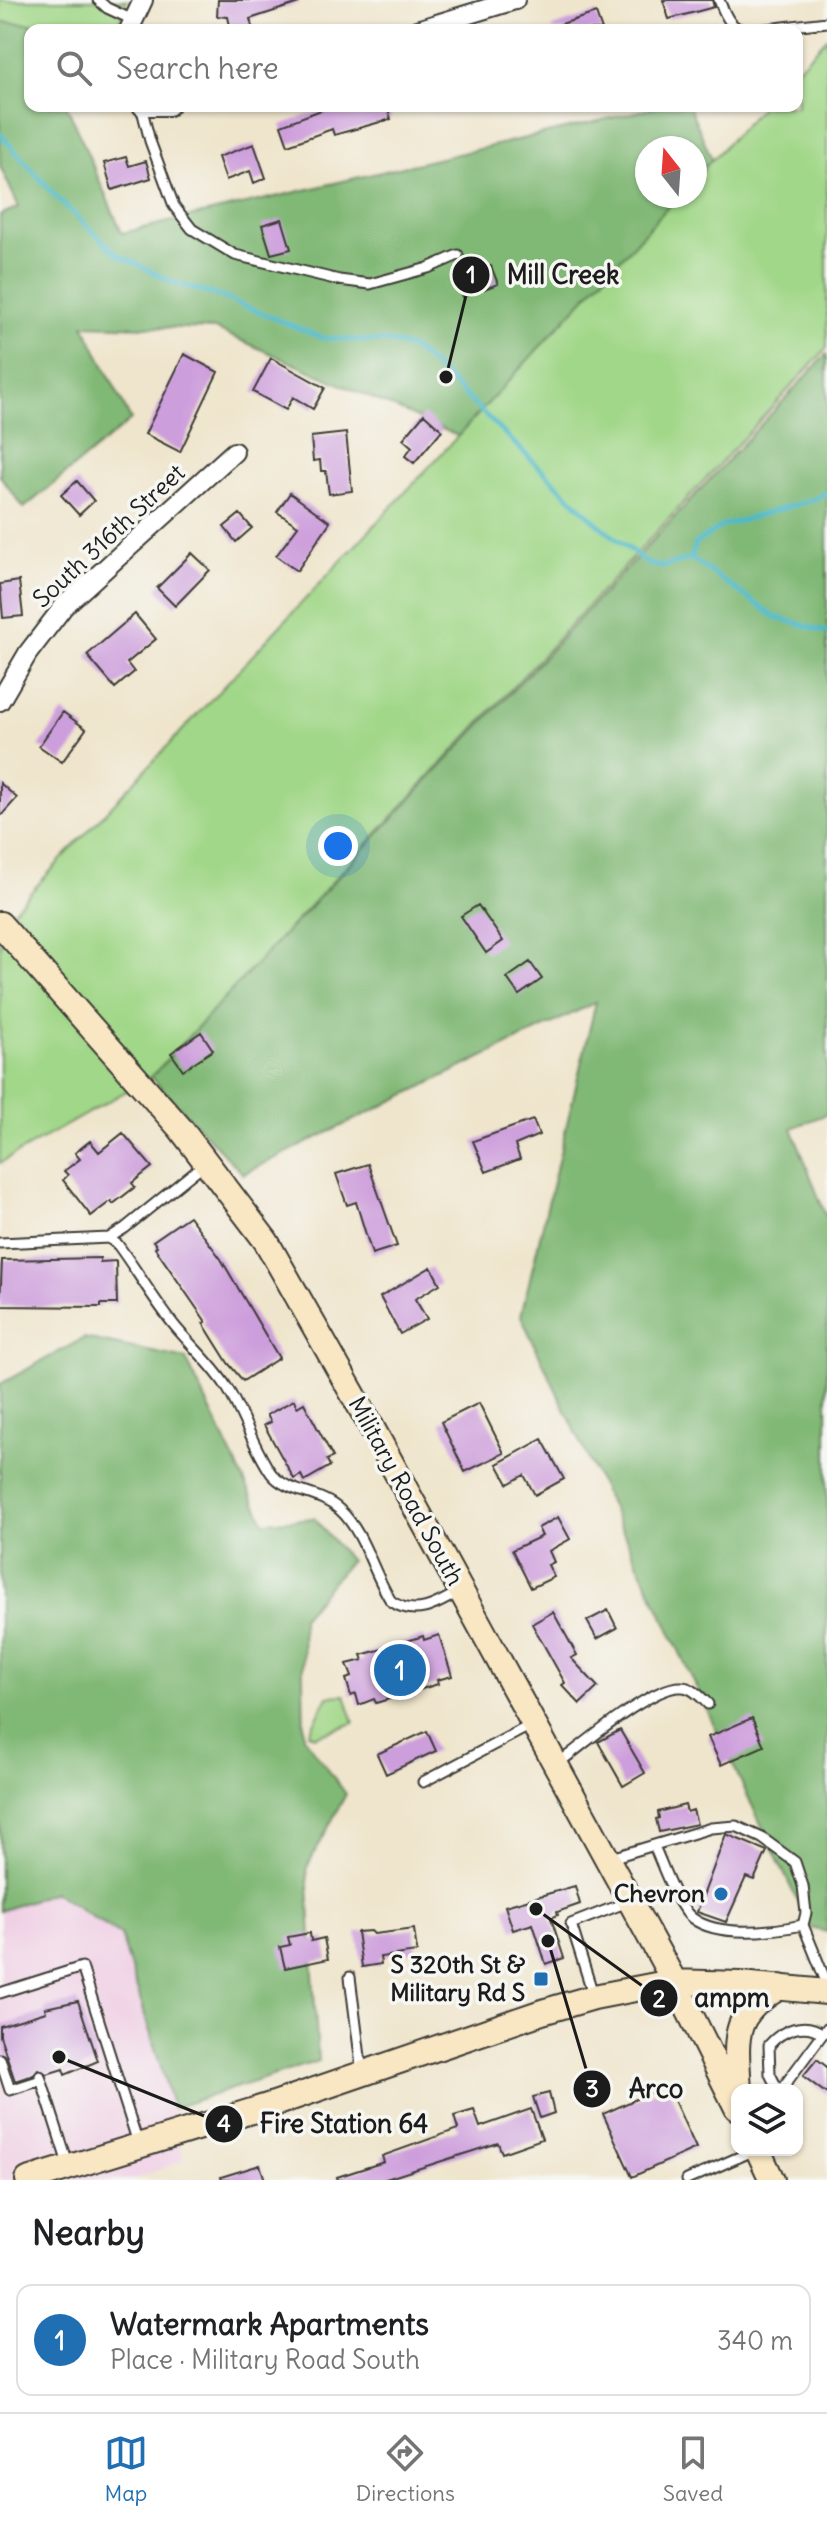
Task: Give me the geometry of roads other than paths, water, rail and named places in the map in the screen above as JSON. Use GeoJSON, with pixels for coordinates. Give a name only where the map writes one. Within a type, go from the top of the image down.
{"type":"FeatureCollection","features":[{"type":"Feature","properties":{"kind":"main road","name":"Military Road South"},"geometry":{"type":"LineString","coordinates":[[0,924],[180,1128],[247,1214],[283,1268],[608,1859],[731,2096]]}},
{"type":"Feature","properties":{"kind":"main road"},"geometry":{"type":"LineString","coordinates":[[28,2180],[594,1997],[675,1983],[827,1992]]}},
{"type":"Feature","properties":{"kind":"main road"},"geometry":{"type":"LineString","coordinates":[[739,2084],[736,2046],[745,2015],[760,1998],[780,1987]]}},
{"type":"Feature","properties":{"kind":"main road"},"geometry":{"type":"LineString","coordinates":[[759,2156],[772,2180]]}},
{"type":"Feature","properties":{"kind":"street"},"geometry":{"type":"LineString","coordinates":[[131,24],[143,0]]}},
{"type":"Feature","properties":{"kind":"street"},"geometry":{"type":"LineString","coordinates":[[431,24],[474,6],[515,0]]}},
{"type":"Feature","properties":{"kind":"street","name":"South 316th Street"},"geometry":{"type":"LineString","coordinates":[[0,701],[28,653],[64,606],[234,452]]}},
{"type":"Feature","properties":{"kind":"lane"},"geometry":{"type":"LineString","coordinates":[[98,0],[130,24]]}},
{"type":"Feature","properties":{"kind":"lane"},"geometry":{"type":"LineString","coordinates":[[719,0],[732,24]]}},
{"type":"Feature","properties":{"kind":"lane"},"geometry":{"type":"LineString","coordinates":[[803,25],[827,22]]}},
{"type":"Feature","properties":{"kind":"lane"},"geometry":{"type":"LineString","coordinates":[[143,112],[150,141],[174,206],[192,229],[235,255],[339,280],[370,284],[428,268],[458,255]]}},
{"type":"Feature","properties":{"kind":"lane"},"geometry":{"type":"LineString","coordinates":[[0,1243],[109,1238],[207,1161]]}},
{"type":"Feature","properties":{"kind":"lane"},"geometry":{"type":"LineString","coordinates":[[109,1238],[118,1245],[174,1325],[224,1383],[242,1412],[269,1471],[279,1481],[315,1494],[343,1513],[391,1601],[401,1608],[415,1611],[438,1604],[461,1591]]}},
{"type":"Feature","properties":{"kind":"lane"},"geometry":{"type":"LineString","coordinates":[[556,1765],[637,1704],[662,1691],[684,1686],[708,1704]]}},
{"type":"Feature","properties":{"kind":"lane"},"geometry":{"type":"LineString","coordinates":[[423,1782],[533,1723]]}},
{"type":"Feature","properties":{"kind":"lane"},"geometry":{"type":"LineString","coordinates":[[608,1859],[711,1828],[736,1826],[762,1838],[795,1862],[803,1886],[806,1913],[803,1925],[827,1984]]}},
{"type":"Feature","properties":{"kind":"lane"},"geometry":{"type":"LineString","coordinates":[[654,1846],[678,1898],[692,1918],[730,1931],[803,1925]]}},
{"type":"Feature","properties":{"kind":"lane"},"geometry":{"type":"LineString","coordinates":[[594,1997],[571,1924],[630,1901]]}},
{"type":"Feature","properties":{"kind":"lane"},"geometry":{"type":"LineString","coordinates":[[0,1993],[82,1967],[139,2146]]}},
{"type":"Feature","properties":{"kind":"lane"},"geometry":{"type":"LineString","coordinates":[[350,1977],[362,2073]]}},
{"type":"Feature","properties":{"kind":"lane"},"geometry":{"type":"LineString","coordinates":[[776,2084],[770,2074],[769,2045],[778,2034],[794,2028],[825,2031],[785,2084]]}},
{"type":"Feature","properties":{"kind":"lane"},"geometry":{"type":"LineString","coordinates":[[0,2059],[10,2090],[41,2078],[69,2167]]}},
{"type":"Feature","properties":{"kind":"lane"},"geometry":{"type":"LineString","coordinates":[[687,2180],[742,2156]]}},
{"type":"Feature","properties":{"kind":"waterway"},"geometry":{"type":"LineString","coordinates":[[0,134],[60,201],[117,254],[172,282],[222,297],[323,338],[390,342],[414,349],[597,523],[648,564],[662,567],[691,558],[775,617],[827,632]]}},
{"type":"Feature","properties":{"kind":"waterway"},"geometry":{"type":"LineString","coordinates":[[691,558],[696,543],[722,526],[812,500],[827,492]]}},
{"type":"Feature","properties":{"kind":"place","name":"Mill Creek"},"geometry":{"type":"Point","coordinates":[446,377]}},
{"type":"Feature","properties":{"kind":"place","name":"Watermark Apartments"},"geometry":{"type":"Point","coordinates":[400,1670]}},
{"type":"Feature","properties":{"kind":"place","name":"Chevron"},"geometry":{"type":"Point","coordinates":[721,1894]}},
{"type":"Feature","properties":{"kind":"place","name":"ampm"},"geometry":{"type":"Point","coordinates":[536,1909]}},
{"type":"Feature","properties":{"kind":"place","name":"Arco"},"geometry":{"type":"Point","coordinates":[548,1941]}},
{"type":"Feature","properties":{"kind":"place","name":"S 320th St & Military Rd S"},"geometry":{"type":"Point","coordinates":[541,1979]}},
{"type":"Feature","properties":{"kind":"place","name":"Fire Station 64"},"geometry":{"type":"Point","coordinates":[59,2057]}}]}
